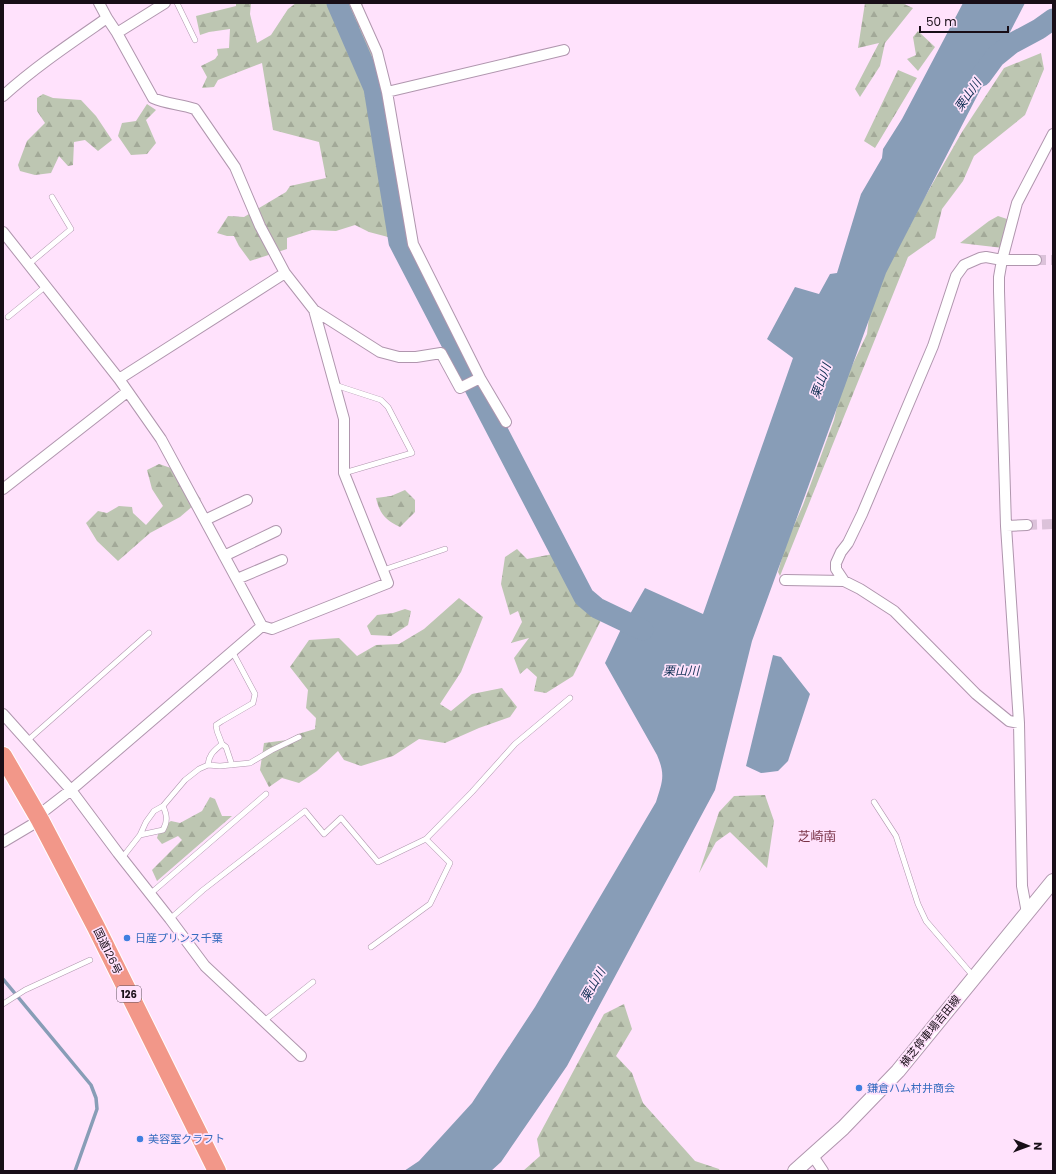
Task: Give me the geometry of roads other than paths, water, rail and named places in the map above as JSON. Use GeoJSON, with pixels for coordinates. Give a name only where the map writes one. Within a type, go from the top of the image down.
{"type":"FeatureCollection","features":[{"type":"Feature","properties":{"kind":"highway","name":"国道126号"},"geometry":{"type":"LineString","coordinates":[[3,756],[40,820],[96,927],[216,1170]]}},
{"type":"Feature","properties":{"kind":"main road","name":"横芝停車場吉田線"},"geometry":{"type":"LineString","coordinates":[[795,1171],[843,1128],[898,1071],[1053,881]]}},
{"type":"Feature","properties":{"kind":"street"},"geometry":{"type":"LineString","coordinates":[[99,3],[153,98],[195,109],[235,167],[260,226],[285,273],[314,310],[380,352],[399,357],[416,358],[441,353],[460,388],[480,378]]}},
{"type":"Feature","properties":{"kind":"street"},"geometry":{"type":"LineString","coordinates":[[117,33],[165,3]]}},
{"type":"Feature","properties":{"kind":"street"},"geometry":{"type":"LineString","coordinates":[[355,3],[377,52],[387,92],[413,244],[480,378],[506,422]]}},
{"type":"Feature","properties":{"kind":"street"},"geometry":{"type":"LineString","coordinates":[[3,96],[20,80],[107,18]]}},
{"type":"Feature","properties":{"kind":"street"},"geometry":{"type":"LineString","coordinates":[[387,92],[564,50]]}},
{"type":"Feature","properties":{"kind":"street"},"geometry":{"type":"LineString","coordinates":[[1027,913],[1022,886],[1019,723],[1006,526],[999,278],[1002,260],[1017,203],[1053,134]]}},
{"type":"Feature","properties":{"kind":"street"},"geometry":{"type":"LineString","coordinates":[[3,232],[119,379],[161,439],[262,626],[272,629],[388,583],[344,473],[344,419],[314,310]]}},
{"type":"Feature","properties":{"kind":"street"},"geometry":{"type":"LineString","coordinates":[[844,581],[836,569],[836,563],[848,543],[862,514],[924,368],[933,346],[956,276],[964,265],[980,258],[986,257],[1002,260],[1036,260]]}},
{"type":"Feature","properties":{"kind":"street"},"geometry":{"type":"LineString","coordinates":[[119,379],[285,273]]}},
{"type":"Feature","properties":{"kind":"street"},"geometry":{"type":"LineString","coordinates":[[3,489],[127,392]]}},
{"type":"Feature","properties":{"kind":"street"},"geometry":{"type":"LineString","coordinates":[[205,520],[247,500]]}},
{"type":"Feature","properties":{"kind":"street"},"geometry":{"type":"LineString","coordinates":[[1006,526],[1027,525]]}},
{"type":"Feature","properties":{"kind":"street"},"geometry":{"type":"LineString","coordinates":[[224,556],[276,531]]}},
{"type":"Feature","properties":{"kind":"street"},"geometry":{"type":"LineString","coordinates":[[237,579],[282,560]]}},
{"type":"Feature","properties":{"kind":"street"},"geometry":{"type":"LineString","coordinates":[[785,580],[844,581],[860,589],[894,611],[976,694],[1008,721],[1019,723]]}},
{"type":"Feature","properties":{"kind":"street"},"geometry":{"type":"LineString","coordinates":[[3,842],[40,820],[44,811],[71,790],[262,626]]}},
{"type":"Feature","properties":{"kind":"street"},"geometry":{"type":"LineString","coordinates":[[3,714],[71,790],[205,966],[301,1056]]}},
{"type":"Feature","properties":{"kind":"street"},"geometry":{"type":"LineString","coordinates":[[813,1156],[823,1171]]}},
{"type":"Feature","properties":{"kind":"lane"},"geometry":{"type":"LineString","coordinates":[[176,3],[195,40]]}},
{"type":"Feature","properties":{"kind":"lane"},"geometry":{"type":"LineString","coordinates":[[29,264],[71,229],[52,197]]}},
{"type":"Feature","properties":{"kind":"lane"},"geometry":{"type":"LineString","coordinates":[[8,317],[46,286]]}},
{"type":"Feature","properties":{"kind":"lane"},"geometry":{"type":"LineString","coordinates":[[334,384],[381,400],[388,408],[412,453],[344,473]]}},
{"type":"Feature","properties":{"kind":"lane"},"geometry":{"type":"LineString","coordinates":[[383,570],[445,549]]}},
{"type":"Feature","properties":{"kind":"lane"},"geometry":{"type":"LineString","coordinates":[[27,741],[149,633]]}},
{"type":"Feature","properties":{"kind":"lane"},"geometry":{"type":"LineString","coordinates":[[232,651],[256,694],[253,703],[222,720],[216,725],[222,744],[226,747],[232,765]]}},
{"type":"Feature","properties":{"kind":"lane"},"geometry":{"type":"LineString","coordinates":[[170,919],[203,890],[305,811],[324,834],[342,818],[378,862],[426,839],[472,792],[515,744],[570,698]]}},
{"type":"Feature","properties":{"kind":"lane"},"geometry":{"type":"LineString","coordinates":[[122,858],[140,835],[146,822],[154,811],[163,806],[185,780],[199,769],[208,765],[220,766],[250,763],[298,737]]}},
{"type":"Feature","properties":{"kind":"lane"},"geometry":{"type":"LineString","coordinates":[[208,765],[209,758],[222,744]]}},
{"type":"Feature","properties":{"kind":"lane"},"geometry":{"type":"LineString","coordinates":[[150,894],[266,794]]}},
{"type":"Feature","properties":{"kind":"lane"},"geometry":{"type":"LineString","coordinates":[[874,802],[896,836],[918,904],[926,921],[974,978]]}},
{"type":"Feature","properties":{"kind":"lane"},"geometry":{"type":"LineString","coordinates":[[140,835],[163,830],[167,823],[166,813],[163,806]]}},
{"type":"Feature","properties":{"kind":"lane"},"geometry":{"type":"LineString","coordinates":[[371,947],[430,904],[450,863],[426,839]]}},
{"type":"Feature","properties":{"kind":"lane"},"geometry":{"type":"LineString","coordinates":[[3,1004],[25,990],[90,960]]}},
{"type":"Feature","properties":{"kind":"lane"},"geometry":{"type":"LineString","coordinates":[[264,1021],[313,982]]}},
{"type":"Feature","properties":{"kind":"water","name":"栗山川"},"geometry":{"type":"Polygon","coordinates":[[[963,3],[1025,3],[886,273],[752,641],[715,790],[567,1066],[501,1162],[491,1171],[404,1171],[419,1161],[472,1103],[535,1007],[656,802],[662,779],[660,762],[605,663],[622,627],[614,622],[620,612],[630,614],[645,588],[703,614],[793,358],[767,339],[795,287],[819,294],[830,274],[837,273],[861,194],[882,158],[883,149],[902,119],[963,3]]]}},
{"type":"Feature","properties":{"kind":"water"},"geometry":{"type":"Polygon","coordinates":[[[773,655],[781,657],[810,694],[788,761],[778,771],[761,773],[746,766],[773,655]]]}},
{"type":"Feature","properties":{"kind":"waterway"},"geometry":{"type":"LineString","coordinates":[[337,3],[374,88],[399,242],[584,597],[597,608],[643,630]]}},
{"type":"Feature","properties":{"kind":"waterway","name":"栗山川"},"geometry":{"type":"LineString","coordinates":[[981,76],[995,57],[1011,44],[1039,29],[1053,19]]}},
{"type":"Feature","properties":{"kind":"waterway"},"geometry":{"type":"LineString","coordinates":[[3,979],[91,1085],[96,1098],[97,1109],[75,1171]]}},
{"type":"Feature","properties":{"kind":"tunnel"},"geometry":{"type":"LineString","coordinates":[[1036,260],[1053,260]]}},
{"type":"Feature","properties":{"kind":"tunnel"},"geometry":{"type":"LineString","coordinates":[[1027,525],[1053,524]]}},
{"type":"Feature","properties":{"kind":"place","name":"日産プリンス千葉"},"geometry":{"type":"Point","coordinates":[127,938]}},
{"type":"Feature","properties":{"kind":"place","name":"鎌倉ハム村井商会"},"geometry":{"type":"Point","coordinates":[859,1088]}},
{"type":"Feature","properties":{"kind":"place","name":"美容室クラフト"},"geometry":{"type":"Point","coordinates":[140,1139]}},
{"type":"Feature","properties":{"kind":"district","name":"芝崎南"},"geometry":{"type":"Point","coordinates":[817,836]}}]}
